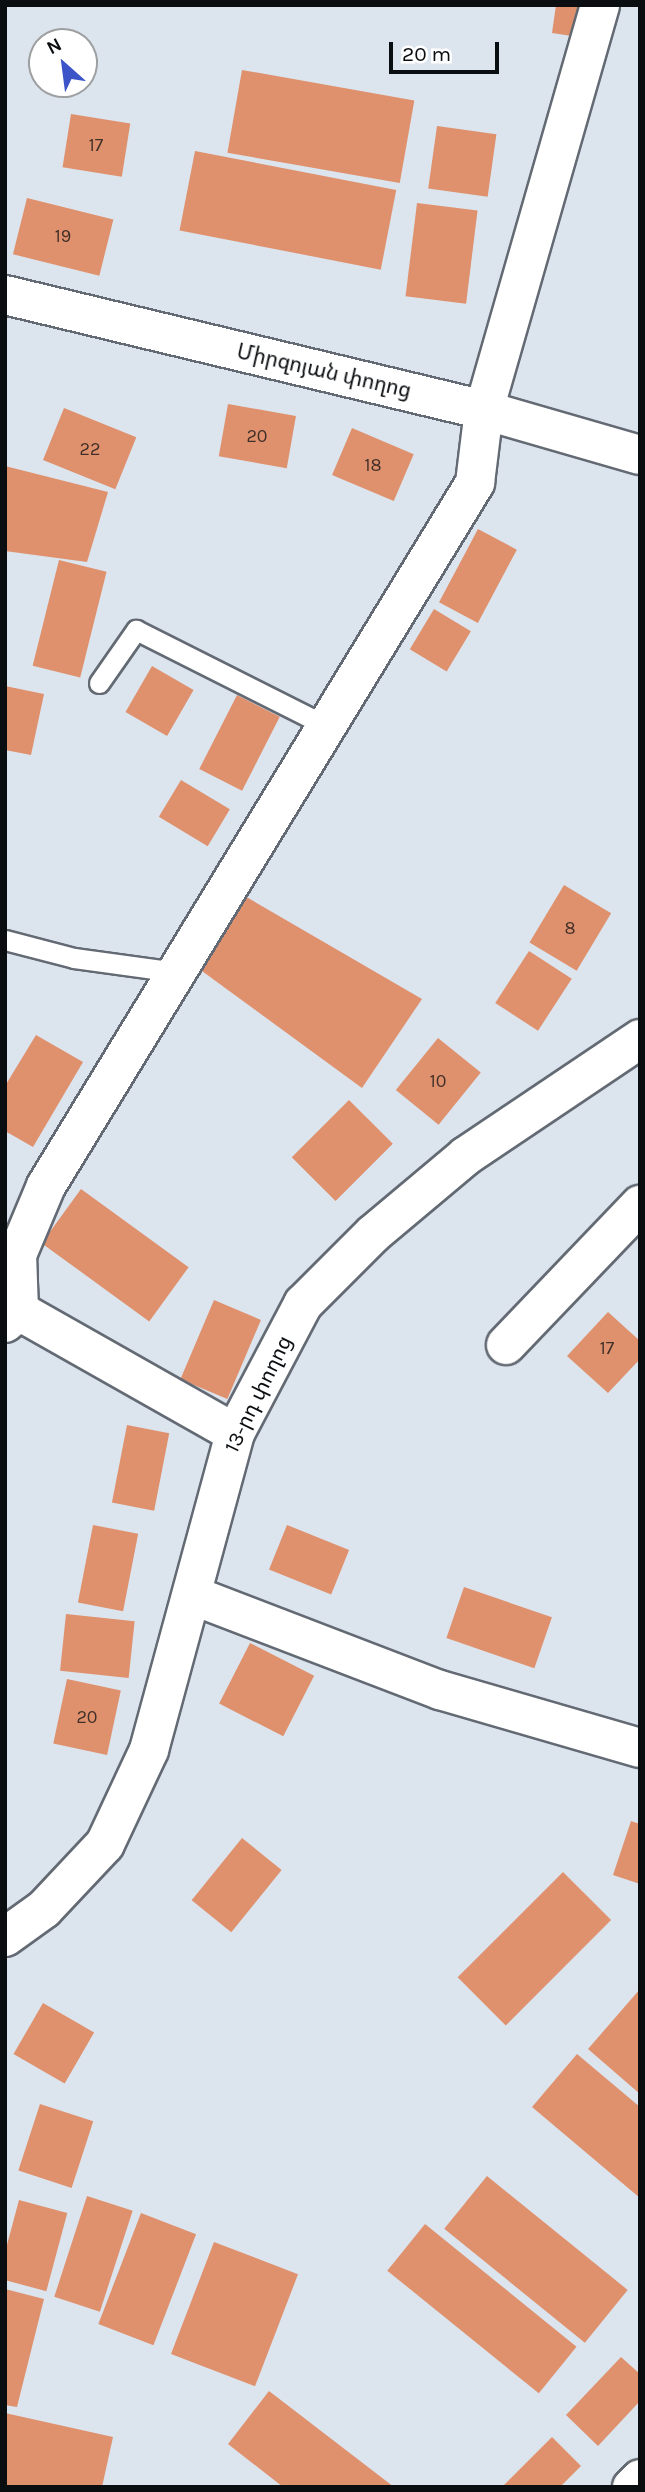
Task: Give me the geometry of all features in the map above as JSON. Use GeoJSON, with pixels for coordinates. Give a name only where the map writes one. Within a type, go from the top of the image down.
{"type":"FeatureCollection","features":[{"type":"Feature","properties":{"kind":"street"},"geometry":{"type":"LineString","coordinates":[[235,1433],[12,1317],[17,1255],[46,1186],[475,483],[484,410],[600,5]]}},
{"type":"Feature","properties":{"kind":"street","name":"Միրզոյան փողոց"},"geometry":{"type":"LineString","coordinates":[[5,295],[484,410],[640,455]]}},
{"type":"Feature","properties":{"kind":"street","name":"13-րդ փողոց"},"geometry":{"type":"LineString","coordinates":[[5,1937],[44,1909],[105,1844],[149,1750],[235,1433],[303,1304],[373,1234],[466,1156],[640,1039]]}},
{"type":"Feature","properties":{"kind":"street"},"geometry":{"type":"LineString","coordinates":[[506,1345],[640,1205]]}},
{"type":"Feature","properties":{"kind":"street"},"geometry":{"type":"LineString","coordinates":[[192,1595],[440,1690],[640,1748]]}},
{"type":"Feature","properties":{"kind":"street"},"geometry":{"type":"LineString","coordinates":[[632,2487],[640,2479]]}},
{"type":"Feature","properties":{"kind":"lane"},"geometry":{"type":"LineString","coordinates":[[99,683],[136,630],[327,726]]}},
{"type":"Feature","properties":{"kind":"lane"},"geometry":{"type":"LineString","coordinates":[[5,940],[74,958],[176,972]]}},
{"type":"Feature","properties":{"kind":"building"},"geometry":{"type":"Polygon","coordinates":[[[556,5],[590,5],[585,38],[552,33],[556,5]]]}},
{"type":"Feature","properties":{"kind":"building"},"geometry":{"type":"Polygon","coordinates":[[[242,70],[414,100],[400,183],[227,153],[242,70]]]}},
{"type":"Feature","properties":{"kind":"building"},"geometry":{"type":"Polygon","coordinates":[[[71,114],[130,123],[122,177],[63,167],[71,114]]]}},
{"type":"Feature","properties":{"kind":"building"},"geometry":{"type":"Polygon","coordinates":[[[437,126],[496,134],[488,197],[428,188],[437,126]]]}},
{"type":"Feature","properties":{"kind":"building"},"geometry":{"type":"Polygon","coordinates":[[[195,151],[396,190],[381,270],[180,231],[195,151]]]}},
{"type":"Feature","properties":{"kind":"building"},"geometry":{"type":"Polygon","coordinates":[[[27,198],[113,220],[99,276],[13,254],[27,198]]]}},
{"type":"Feature","properties":{"kind":"building"},"geometry":{"type":"Polygon","coordinates":[[[417,203],[478,210],[466,304],[406,296],[417,203]]]}},
{"type":"Feature","properties":{"kind":"building"},"geometry":{"type":"Polygon","coordinates":[[[228,404],[296,416],[287,468],[219,456],[228,404]]]}},
{"type":"Feature","properties":{"kind":"building"},"geometry":{"type":"Polygon","coordinates":[[[64,408],[136,437],[115,489],[43,460],[64,408]]]}},
{"type":"Feature","properties":{"kind":"building"},"geometry":{"type":"Polygon","coordinates":[[[352,428],[414,454],[394,501],[332,475],[352,428]]]}},
{"type":"Feature","properties":{"kind":"building"},"geometry":{"type":"Polygon","coordinates":[[[5,466],[108,492],[87,562],[5,551],[5,466]]]}},
{"type":"Feature","properties":{"kind":"building"},"geometry":{"type":"Polygon","coordinates":[[[478,529],[517,550],[478,623],[439,602],[478,529]]]}},
{"type":"Feature","properties":{"kind":"building"},"geometry":{"type":"Polygon","coordinates":[[[59,560],[107,572],[80,678],[33,666],[59,560]]]}},
{"type":"Feature","properties":{"kind":"building"},"geometry":{"type":"Polygon","coordinates":[[[434,609],[471,631],[447,671],[410,649],[434,609]]]}},
{"type":"Feature","properties":{"kind":"building"},"geometry":{"type":"Polygon","coordinates":[[[152,666],[194,690],[167,736],[126,712],[152,666]]]}},
{"type":"Feature","properties":{"kind":"building"},"geometry":{"type":"Polygon","coordinates":[[[5,686],[44,694],[31,755],[5,750],[5,686]]]}},
{"type":"Feature","properties":{"kind":"building"},"geometry":{"type":"Polygon","coordinates":[[[237,695],[280,717],[242,791],[199,769],[237,695]]]}},
{"type":"Feature","properties":{"kind":"building"},"geometry":{"type":"Polygon","coordinates":[[[181,780],[230,809],[208,846],[159,817],[181,780]]]}},
{"type":"Feature","properties":{"kind":"building"},"geometry":{"type":"Polygon","coordinates":[[[564,885],[611,913],[577,971],[529,942],[564,885]]]}},
{"type":"Feature","properties":{"kind":"building"},"geometry":{"type":"Polygon","coordinates":[[[236,891],[422,999],[362,1088],[191,963],[236,891]]]}},
{"type":"Feature","properties":{"kind":"building"},"geometry":{"type":"Polygon","coordinates":[[[529,951],[572,979],[538,1031],[495,1003],[529,951]]]}},
{"type":"Feature","properties":{"kind":"building"},"geometry":{"type":"Polygon","coordinates":[[[36,1035],[83,1062],[33,1147],[5,1131],[5,1086],[36,1035]]]}},
{"type":"Feature","properties":{"kind":"building"},"geometry":{"type":"Polygon","coordinates":[[[438,1038],[481,1073],[439,1125],[396,1090],[438,1038]]]}},
{"type":"Feature","properties":{"kind":"building"},"geometry":{"type":"Polygon","coordinates":[[[349,1100],[393,1144],[336,1201],[292,1157],[349,1100]]]}},
{"type":"Feature","properties":{"kind":"building"},"geometry":{"type":"Polygon","coordinates":[[[81,1189],[189,1267],[149,1321],[42,1243],[81,1189]]]}},
{"type":"Feature","properties":{"kind":"building"},"geometry":{"type":"Polygon","coordinates":[[[214,1300],[261,1320],[227,1399],[180,1379],[214,1300]]]}},
{"type":"Feature","properties":{"kind":"building"},"geometry":{"type":"Polygon","coordinates":[[[608,1312],[640,1341],[640,1359],[608,1393],[567,1356],[608,1312]]]}},
{"type":"Feature","properties":{"kind":"building"},"geometry":{"type":"Polygon","coordinates":[[[127,1425],[169,1433],[154,1511],[112,1503],[127,1425]]]}},
{"type":"Feature","properties":{"kind":"building"},"geometry":{"type":"Polygon","coordinates":[[[93,1525],[138,1534],[123,1611],[78,1603],[93,1525]]]}},
{"type":"Feature","properties":{"kind":"building"},"geometry":{"type":"Polygon","coordinates":[[[287,1525],[349,1550],[331,1595],[269,1570],[287,1525]]]}},
{"type":"Feature","properties":{"kind":"building"},"geometry":{"type":"Polygon","coordinates":[[[464,1587],[552,1617],[534,1668],[446,1638],[464,1587]]]}},
{"type":"Feature","properties":{"kind":"building"},"geometry":{"type":"Polygon","coordinates":[[[66,1614],[135,1621],[129,1678],[60,1671],[66,1614]]]}},
{"type":"Feature","properties":{"kind":"building"},"geometry":{"type":"Polygon","coordinates":[[[250,1643],[314,1676],[283,1736],[219,1704],[250,1643]]]}},
{"type":"Feature","properties":{"kind":"building"},"geometry":{"type":"Polygon","coordinates":[[[67,1679],[121,1690],[107,1755],[53,1744],[67,1679]]]}},
{"type":"Feature","properties":{"kind":"building"},"geometry":{"type":"Polygon","coordinates":[[[631,1821],[640,1824],[640,1884],[613,1875],[631,1821]]]}},
{"type":"Feature","properties":{"kind":"building"},"geometry":{"type":"Polygon","coordinates":[[[242,1838],[282,1870],[231,1932],[192,1900],[242,1838]]]}},
{"type":"Feature","properties":{"kind":"building"},"geometry":{"type":"Polygon","coordinates":[[[563,1872],[611,1920],[506,2025],[458,1977],[563,1872]]]}},
{"type":"Feature","properties":{"kind":"building"},"geometry":{"type":"Polygon","coordinates":[[[640,1989],[640,2094],[588,2049],[640,1989]]]}},
{"type":"Feature","properties":{"kind":"building"},"geometry":{"type":"Polygon","coordinates":[[[43,2003],[94,2032],[65,2084],[14,2054],[43,2003]]]}},
{"type":"Feature","properties":{"kind":"building"},"geometry":{"type":"Polygon","coordinates":[[[577,2054],[640,2107],[640,2198],[532,2107],[577,2054]]]}},
{"type":"Feature","properties":{"kind":"building"},"geometry":{"type":"Polygon","coordinates":[[[40,2104],[93,2121],[72,2188],[18,2171],[40,2104]]]}},
{"type":"Feature","properties":{"kind":"building"},"geometry":{"type":"Polygon","coordinates":[[[487,2176],[628,2290],[585,2343],[444,2229],[487,2176]]]}},
{"type":"Feature","properties":{"kind":"building"},"geometry":{"type":"Polygon","coordinates":[[[87,2196],[133,2211],[100,2312],[54,2297],[87,2196]]]}},
{"type":"Feature","properties":{"kind":"building"},"geometry":{"type":"Polygon","coordinates":[[[19,2200],[67,2213],[46,2291],[5,2280],[5,2252],[19,2200]]]}},
{"type":"Feature","properties":{"kind":"building"},"geometry":{"type":"Polygon","coordinates":[[[141,2213],[196,2234],[153,2345],[98,2324],[141,2213]]]}},
{"type":"Feature","properties":{"kind":"building"},"geometry":{"type":"Polygon","coordinates":[[[425,2224],[577,2347],[539,2393],[387,2271],[425,2224]]]}},
{"type":"Feature","properties":{"kind":"building"},"geometry":{"type":"Polygon","coordinates":[[[214,2242],[298,2274],[255,2386],[171,2354],[214,2242]]]}},
{"type":"Feature","properties":{"kind":"building"},"geometry":{"type":"Polygon","coordinates":[[[5,2289],[44,2299],[17,2407],[5,2405],[5,2289]]]}},
{"type":"Feature","properties":{"kind":"building"},"geometry":{"type":"Polygon","coordinates":[[[621,2357],[640,2374],[640,2401],[598,2446],[566,2415],[621,2357]]]}},
{"type":"Feature","properties":{"kind":"building"},"geometry":{"type":"Polygon","coordinates":[[[269,2391],[394,2487],[283,2487],[228,2444],[269,2391]]]}},
{"type":"Feature","properties":{"kind":"building"},"geometry":{"type":"Polygon","coordinates":[[[5,2413],[113,2437],[102,2487],[5,2487],[5,2413]]]}},
{"type":"Feature","properties":{"kind":"building"},"geometry":{"type":"Polygon","coordinates":[[[552,2437],[581,2466],[560,2487],[502,2487],[552,2437]]]}}]}
